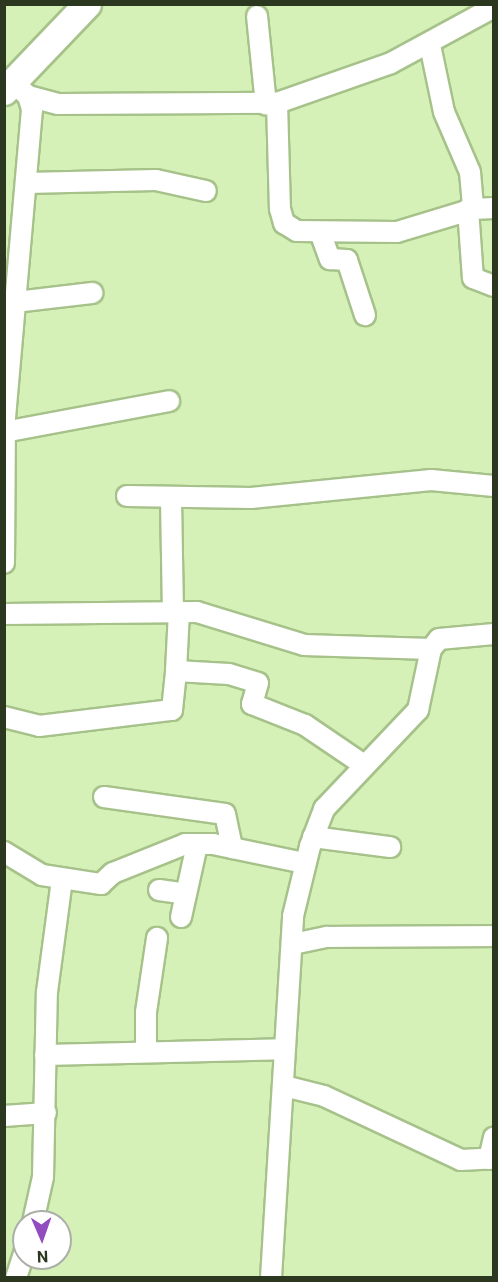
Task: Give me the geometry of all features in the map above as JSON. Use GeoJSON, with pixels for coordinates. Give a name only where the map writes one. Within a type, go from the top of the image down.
{"type":"FeatureCollection","features":[{"type":"Feature","properties":{"kind":"main road"},"geometry":{"type":"LineString","coordinates":[[15,89],[87,4]]}},
{"type":"Feature","properties":{"kind":"street"},"geometry":{"type":"LineString","coordinates":[[15,89],[58,104],[272,104],[430,45],[494,7]]}},
{"type":"Feature","properties":{"kind":"street"},"geometry":{"type":"LineString","coordinates":[[257,16],[272,104],[284,223],[297,231],[397,232],[470,209],[494,208]]}},
{"type":"Feature","properties":{"kind":"street"},"geometry":{"type":"LineString","coordinates":[[430,45],[444,112],[470,172],[473,278],[494,286]]}},
{"type":"Feature","properties":{"kind":"street"},"geometry":{"type":"LineString","coordinates":[[4,563],[5,432],[12,309],[32,109],[15,89]]}},
{"type":"Feature","properties":{"kind":"street"},"geometry":{"type":"LineString","coordinates":[[26,183],[156,180],[206,191]]}},
{"type":"Feature","properties":{"kind":"street"},"geometry":{"type":"LineString","coordinates":[[320,232],[330,259],[347,260],[366,315]]}},
{"type":"Feature","properties":{"kind":"street"},"geometry":{"type":"LineString","coordinates":[[12,309],[92,293]]}},
{"type":"Feature","properties":{"kind":"street"},"geometry":{"type":"LineString","coordinates":[[5,432],[169,401]]}},
{"type":"Feature","properties":{"kind":"street"},"geometry":{"type":"LineString","coordinates":[[127,496],[171,499],[251,498],[430,480],[494,486]]}},
{"type":"Feature","properties":{"kind":"street"},"geometry":{"type":"LineString","coordinates":[[4,717],[39,726],[172,710],[176,671],[176,611],[171,499]]}},
{"type":"Feature","properties":{"kind":"street"},"geometry":{"type":"LineString","coordinates":[[4,614],[176,611],[304,645],[431,649]]}},
{"type":"Feature","properties":{"kind":"street"},"geometry":{"type":"LineString","coordinates":[[271,1278],[284,1086],[283,1049],[293,944],[304,863],[313,837],[324,809],[418,710],[431,649],[439,639],[494,634]]}},
{"type":"Feature","properties":{"kind":"street"},"geometry":{"type":"LineString","coordinates":[[176,671],[229,674],[258,683],[252,704],[305,725],[364,765]]}},
{"type":"Feature","properties":{"kind":"street"},"geometry":{"type":"LineString","coordinates":[[104,797],[225,814],[232,848]]}},
{"type":"Feature","properties":{"kind":"street"},"geometry":{"type":"LineString","coordinates":[[313,837],[390,847]]}},
{"type":"Feature","properties":{"kind":"street"},"geometry":{"type":"LineString","coordinates":[[4,852],[42,875],[62,880],[101,884],[113,873],[185,844],[232,848],[304,863]]}},
{"type":"Feature","properties":{"kind":"street"},"geometry":{"type":"LineString","coordinates":[[181,917],[197,845]]}},
{"type":"Feature","properties":{"kind":"street"},"geometry":{"type":"LineString","coordinates":[[36,1210],[43,1177],[47,992],[62,880]]}},
{"type":"Feature","properties":{"kind":"street"},"geometry":{"type":"LineString","coordinates":[[159,890],[186,894]]}},
{"type":"Feature","properties":{"kind":"street"},"geometry":{"type":"LineString","coordinates":[[293,944],[327,937],[494,936]]}},
{"type":"Feature","properties":{"kind":"street"},"geometry":{"type":"LineString","coordinates":[[146,1051],[146,1012],[157,938]]}},
{"type":"Feature","properties":{"kind":"street"},"geometry":{"type":"LineString","coordinates":[[45,1055],[283,1049]]}},
{"type":"Feature","properties":{"kind":"street"},"geometry":{"type":"LineString","coordinates":[[284,1086],[324,1096],[461,1160],[491,1159],[494,1138]]}},
{"type":"Feature","properties":{"kind":"street"},"geometry":{"type":"LineString","coordinates":[[4,1116],[46,1113]]}}]}
